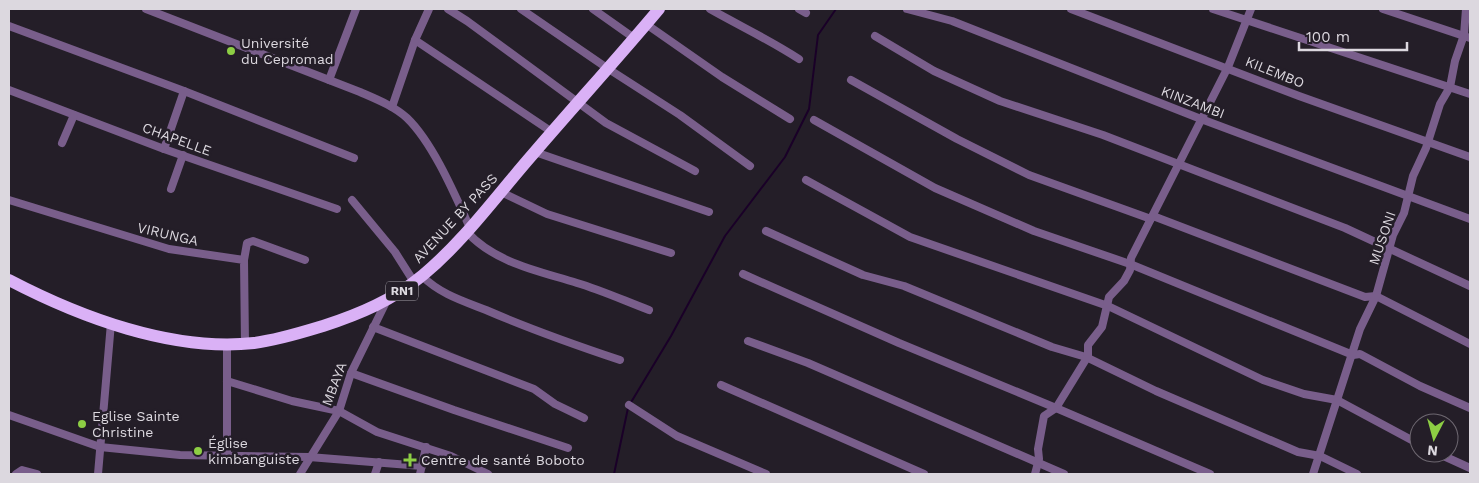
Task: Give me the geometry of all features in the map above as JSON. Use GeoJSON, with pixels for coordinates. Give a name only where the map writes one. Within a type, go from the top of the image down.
{"type":"FeatureCollection","features":[{"type":"Feature","properties":{"kind":"highway","name":"AVENUE BY PASS"},"geometry":{"type":"LineString","coordinates":[[38,295],[141,334],[174,340],[227,344],[245,344],[287,337],[356,316],[387,300],[418,279],[469,230],[659,9]]}},
{"type":"Feature","properties":{"kind":"highway","name":"RN1"},"geometry":{"type":"LineString","coordinates":[[9,280],[38,295]]}},
{"type":"Feature","properties":{"kind":"highway","name":"RN1"},"geometry":{"type":"LineString","coordinates":[[9,290],[38,295]]}},
{"type":"Feature","properties":{"kind":"street"},"geometry":{"type":"LineString","coordinates":[[146,9],[329,80],[392,107],[407,118],[422,136],[469,230],[489,250],[510,261],[579,283],[649,310]]}},
{"type":"Feature","properties":{"kind":"street"},"geometry":{"type":"LineString","coordinates":[[329,80],[356,9]]}},
{"type":"Feature","properties":{"kind":"street"},"geometry":{"type":"LineString","coordinates":[[392,107],[415,40],[429,9]]}},
{"type":"Feature","properties":{"kind":"street"},"geometry":{"type":"LineString","coordinates":[[448,9],[483,32],[606,123],[695,171]]}},
{"type":"Feature","properties":{"kind":"street"},"geometry":{"type":"LineString","coordinates":[[521,9],[680,115],[750,166]]}},
{"type":"Feature","properties":{"kind":"street"},"geometry":{"type":"LineString","coordinates":[[593,9],[634,38]]}},
{"type":"Feature","properties":{"kind":"street"},"geometry":{"type":"LineString","coordinates":[[710,9],[741,27],[765,37],[799,59]]}},
{"type":"Feature","properties":{"kind":"street","name":"KINZAMBI"},"geometry":{"type":"LineString","coordinates":[[907,9],[952,21],[1201,119],[1470,219]]}},
{"type":"Feature","properties":{"kind":"street","name":"KILEMBO"},"geometry":{"type":"LineString","coordinates":[[1071,9],[1228,67],[1299,96],[1428,140],[1470,157]]}},
{"type":"Feature","properties":{"kind":"street"},"geometry":{"type":"LineString","coordinates":[[1213,9],[1431,83],[1450,86],[1470,94]]}},
{"type":"Feature","properties":{"kind":"street"},"geometry":{"type":"LineString","coordinates":[[1035,474],[1044,416],[1056,408],[1086,357],[1088,345],[1101,330],[1110,294],[1124,281],[1152,218],[1228,67],[1251,9]]}},
{"type":"Feature","properties":{"kind":"street"},"geometry":{"type":"LineString","coordinates":[[1383,9],[1467,36]]}},
{"type":"Feature","properties":{"kind":"street","name":"MUSONI"},"geometry":{"type":"LineString","coordinates":[[1314,474],[1360,329],[1376,296],[1394,235],[1404,213],[1413,176],[1440,104],[1450,86],[1455,61],[1467,36],[1466,9]]}},
{"type":"Feature","properties":{"kind":"street"},"geometry":{"type":"LineString","coordinates":[[646,24],[722,77],[790,119]]}},
{"type":"Feature","properties":{"kind":"street"},"geometry":{"type":"LineString","coordinates":[[9,26],[184,91],[354,158]]}},
{"type":"Feature","properties":{"kind":"street"},"geometry":{"type":"LineString","coordinates":[[875,36],[934,71],[1000,100],[1057,118],[1371,239],[1470,286]]}},
{"type":"Feature","properties":{"kind":"street"},"geometry":{"type":"LineString","coordinates":[[415,40],[552,132]]}},
{"type":"Feature","properties":{"kind":"street"},"geometry":{"type":"LineString","coordinates":[[850,80],[957,139],[1029,175],[1152,218],[1365,297],[1376,296],[1470,344]]}},
{"type":"Feature","properties":{"kind":"street","name":"CHAPELLE"},"geometry":{"type":"LineString","coordinates":[[9,90],[183,155],[338,209]]}},
{"type":"Feature","properties":{"kind":"street"},"geometry":{"type":"LineString","coordinates":[[164,148],[184,91]]}},
{"type":"Feature","properties":{"kind":"street"},"geometry":{"type":"LineString","coordinates":[[62,143],[74,115]]}},
{"type":"Feature","properties":{"kind":"street"},"geometry":{"type":"LineString","coordinates":[[814,120],[935,188],[1034,231],[1130,264],[1353,355],[1360,354],[1420,386],[1470,408]]}},
{"type":"Feature","properties":{"kind":"street"},"geometry":{"type":"LineString","coordinates":[[535,152],[709,212]]}},
{"type":"Feature","properties":{"kind":"street"},"geometry":{"type":"LineString","coordinates":[[171,188],[183,155]]}},
{"type":"Feature","properties":{"kind":"street"},"geometry":{"type":"LineString","coordinates":[[806,180],[910,237],[1108,306],[1263,380],[1304,394],[1337,400],[1409,439]]}},
{"type":"Feature","properties":{"kind":"street"},"geometry":{"type":"LineString","coordinates":[[501,192],[547,214],[671,253]]}},
{"type":"Feature","properties":{"kind":"street","name":"VIRUNGA"},"geometry":{"type":"LineString","coordinates":[[9,200],[169,249],[244,260]]}},
{"type":"Feature","properties":{"kind":"street"},"geometry":{"type":"LineString","coordinates":[[352,200],[418,279],[450,295],[545,334],[620,360]]}},
{"type":"Feature","properties":{"kind":"street"},"geometry":{"type":"LineString","coordinates":[[766,231],[863,275],[904,286],[1052,347],[1086,357],[1156,391],[1298,452],[1320,456],[1357,474]]}},
{"type":"Feature","properties":{"kind":"street"},"geometry":{"type":"LineString","coordinates":[[245,344],[244,260],[247,244],[253,241],[305,260]]}},
{"type":"Feature","properties":{"kind":"street"},"geometry":{"type":"LineString","coordinates":[[743,274],[899,344],[1056,408],[1210,474]]}},
{"type":"Feature","properties":{"kind":"street","name":"MBAYA"},"geometry":{"type":"LineString","coordinates":[[300,474],[339,411],[351,373],[387,300]]}},
{"type":"Feature","properties":{"kind":"street"},"geometry":{"type":"LineString","coordinates":[[98,474],[111,323]]}},
{"type":"Feature","properties":{"kind":"street"},"geometry":{"type":"LineString","coordinates":[[374,327],[534,389],[555,404],[584,418]]}},
{"type":"Feature","properties":{"kind":"street"},"geometry":{"type":"LineString","coordinates":[[748,342],[808,362],[1064,474]]}},
{"type":"Feature","properties":{"kind":"street"},"geometry":{"type":"LineString","coordinates":[[227,344],[227,455]]}},
{"type":"Feature","properties":{"kind":"street"},"geometry":{"type":"LineString","coordinates":[[351,373],[568,448]]}},
{"type":"Feature","properties":{"kind":"street"},"geometry":{"type":"LineString","coordinates":[[227,381],[292,401],[339,411],[377,432],[451,456],[488,474]]}},
{"type":"Feature","properties":{"kind":"street"},"geometry":{"type":"LineString","coordinates":[[721,384],[924,474]]}},
{"type":"Feature","properties":{"kind":"street"},"geometry":{"type":"LineString","coordinates":[[629,405],[677,436],[766,474]]}},
{"type":"Feature","properties":{"kind":"street"},"geometry":{"type":"LineString","coordinates":[[9,415],[100,447],[180,455],[309,457],[422,466]]}},
{"type":"Feature","properties":{"kind":"street"},"geometry":{"type":"LineString","coordinates":[[420,474],[426,447]]}},
{"type":"Feature","properties":{"kind":"street"},"geometry":{"type":"LineString","coordinates":[[375,474],[380,462]]}},
{"type":"Feature","properties":{"kind":"street"},"geometry":{"type":"LineString","coordinates":[[16,474],[22,470],[38,474]]}},
{"type":"Feature","properties":{"kind":"waterway"},"geometry":{"type":"LineString","coordinates":[[630,404],[671,336],[725,236],[785,157],[809,109],[818,35],[836,9]]}},
{"type":"Feature","properties":{"kind":"waterway"},"geometry":{"type":"LineString","coordinates":[[614,474],[628,408]]}},
{"type":"Feature","properties":{"kind":"place","name":"Université du Cepromad"},"geometry":{"type":"Point","coordinates":[231,51]}},
{"type":"Feature","properties":{"kind":"place","name":"Eglise Sainte Christine"},"geometry":{"type":"Point","coordinates":[82,424]}},
{"type":"Feature","properties":{"kind":"place","name":"Église kimbanguiste"},"geometry":{"type":"Point","coordinates":[198,451]}},
{"type":"Feature","properties":{"kind":"place","name":"Centre de santé Boboto"},"geometry":{"type":"Point","coordinates":[410,460]}}]}
